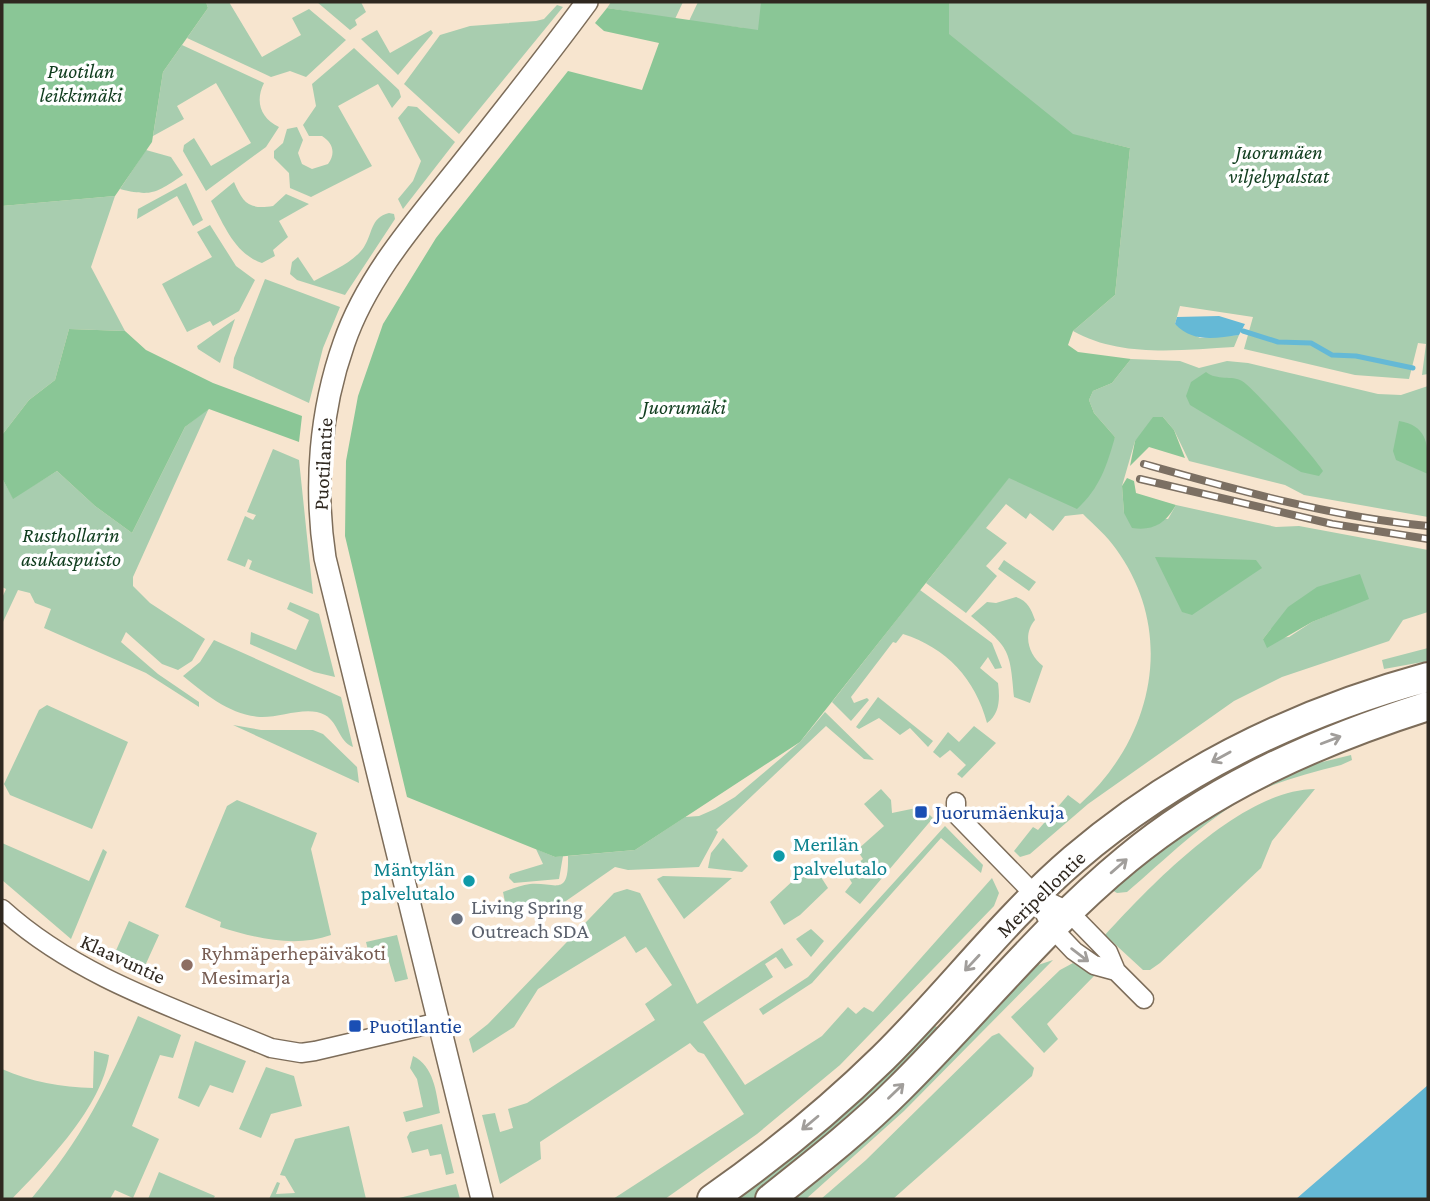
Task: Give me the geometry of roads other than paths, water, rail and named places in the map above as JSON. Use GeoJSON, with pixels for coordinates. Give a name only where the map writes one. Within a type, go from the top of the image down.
{"type":"FeatureCollection","features":[{"type":"Feature","properties":{"kind":"main road","name":"Meripellontie"},"geometry":{"type":"LineString","coordinates":[[712,1199],[783,1146],[883,1058],[1036,896],[1112,828],[1177,783],[1222,757],[1321,710],[1428,677]]}},
{"type":"Feature","properties":{"kind":"main road","name":"Meripellontie"},"geometry":{"type":"LineString","coordinates":[[770,1199],[899,1089],[1060,920],[1129,857],[1205,803],[1260,772],[1316,746],[1428,706]]}},
{"type":"Feature","properties":{"kind":"street","name":"Puotilantie"},"geometry":{"type":"LineString","coordinates":[[482,1199],[325,558],[319,490],[326,410],[344,342],[358,310],[413,222],[547,58],[587,2]]}},
{"type":"Feature","properties":{"kind":"street"},"geometry":{"type":"LineString","coordinates":[[956,808],[1060,920],[1108,952],[1116,971],[1144,999]]}},
{"type":"Feature","properties":{"kind":"street","name":"Klaavuntie"},"geometry":{"type":"LineString","coordinates":[[2,909],[38,940],[75,964],[271,1048],[301,1053],[316,1051],[439,1022]]}},
{"type":"Feature","properties":{"kind":"water"},"geometry":{"type":"Polygon","coordinates":[[[1219,316],[1245,324],[1239,335],[1197,337],[1175,324],[1177,317],[1219,316]]]}},
{"type":"Feature","properties":{"kind":"water"},"geometry":{"type":"Polygon","coordinates":[[[1428,1085],[1428,1199],[1296,1199],[1428,1085]]]}},
{"type":"Feature","properties":{"kind":"waterway"},"geometry":{"type":"LineString","coordinates":[[1243,331],[1278,342],[1311,343],[1332,355],[1356,356],[1413,368]]}},
{"type":"Feature","properties":{"kind":"railway"},"geometry":{"type":"LineString","coordinates":[[1144,464],[1320,509],[1428,526]]}},
{"type":"Feature","properties":{"kind":"railway"},"geometry":{"type":"LineString","coordinates":[[1140,479],[1332,524],[1428,539]]}},
{"type":"Feature","properties":{"kind":"place","name":"Juorumäenkuja"},"geometry":{"type":"Point","coordinates":[921,812]}},
{"type":"Feature","properties":{"kind":"place","name":"Merilän palvelutalo"},"geometry":{"type":"Point","coordinates":[779,856]}},
{"type":"Feature","properties":{"kind":"place","name":"Mäntylän palvelutalo"},"geometry":{"type":"Point","coordinates":[469,881]}},
{"type":"Feature","properties":{"kind":"place","name":"Living Spring Outreach SDA"},"geometry":{"type":"Point","coordinates":[457,919]}},
{"type":"Feature","properties":{"kind":"place","name":"Ryhmäperhepäiväkoti Mesimarja"},"geometry":{"type":"Point","coordinates":[187,965]}},
{"type":"Feature","properties":{"kind":"place","name":"Puotilantie"},"geometry":{"type":"Point","coordinates":[355,1026]}},
{"type":"Feature","properties":{"kind":"park label","name":"Puotilan leikkimäki"},"geometry":{"type":"Point","coordinates":[81,83]}},
{"type":"Feature","properties":{"kind":"park label","name":"Juorumäen viljelypalstat"},"geometry":{"type":"Point","coordinates":[1279,164]}},
{"type":"Feature","properties":{"kind":"park label","name":"Juorumäki"},"geometry":{"type":"Point","coordinates":[684,407]}},
{"type":"Feature","properties":{"kind":"park label","name":"Rusthollarin asukaspuisto"},"geometry":{"type":"Point","coordinates":[71,547]}}]}
